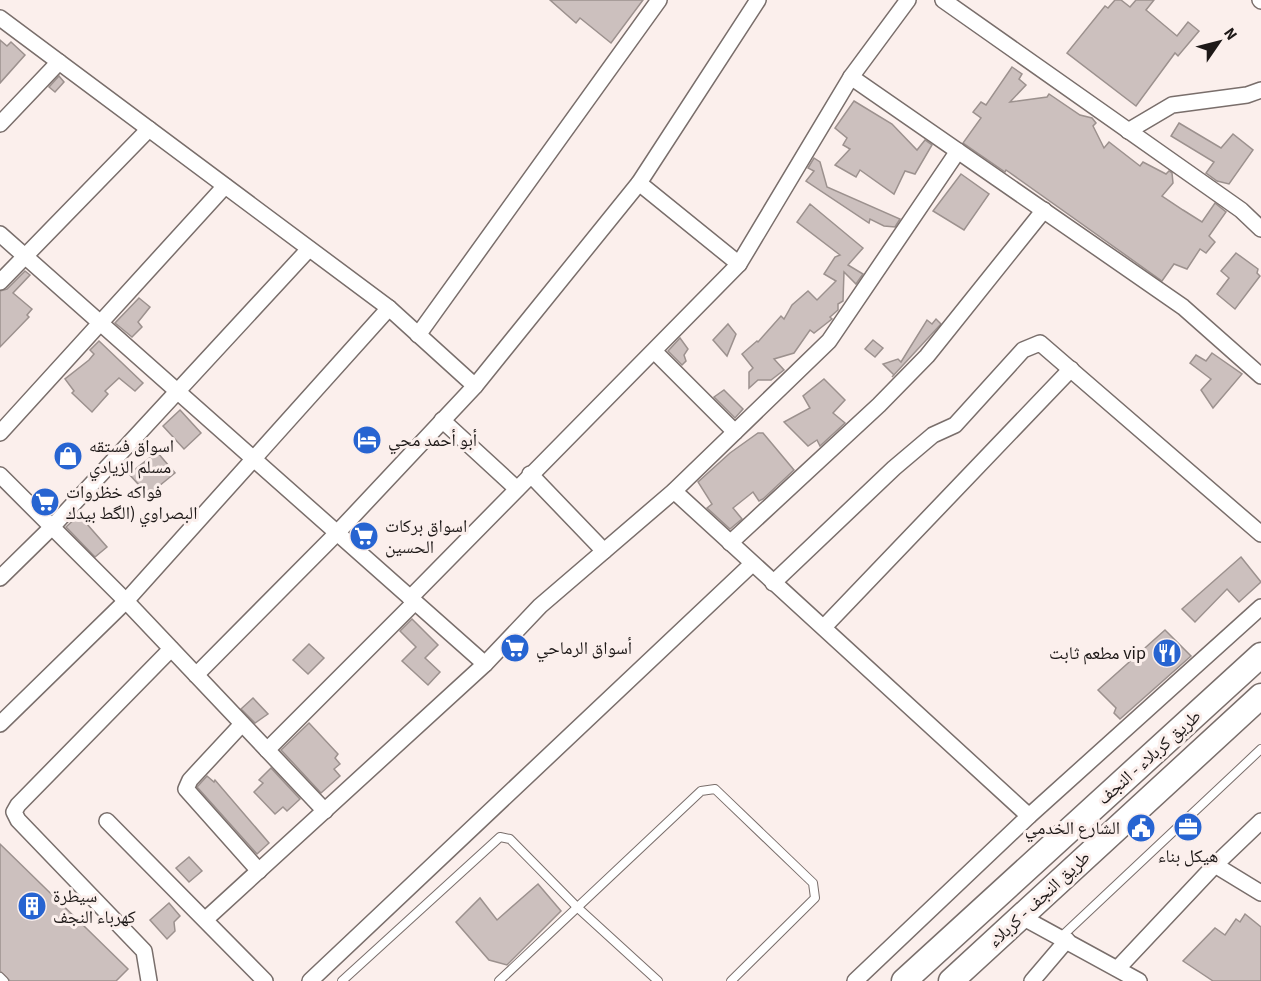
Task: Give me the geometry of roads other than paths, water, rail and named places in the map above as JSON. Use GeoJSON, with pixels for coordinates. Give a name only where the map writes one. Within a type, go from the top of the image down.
{"type":"FeatureCollection","features":[{"type":"Feature","properties":{"kind":"highway","name":"طريق کربلاء - النجف"},"geometry":{"type":"LineString","coordinates":[[904,981],[1261,655]]}},
{"type":"Feature","properties":{"kind":"highway","name":"طريق النجف - کربلاء"},"geometry":{"type":"LineString","coordinates":[[951,981],[1261,696]]}},
{"type":"Feature","properties":{"kind":"street"},"geometry":{"type":"LineString","coordinates":[[418,335],[659,0]]}},
{"type":"Feature","properties":{"kind":"street"},"geometry":{"type":"LineString","coordinates":[[196,675],[337,533],[475,386],[639,183],[758,0]]}},
{"type":"Feature","properties":{"kind":"street"},"geometry":{"type":"LineString","coordinates":[[267,750],[413,600],[516,489],[655,352],[739,264],[851,77],[908,0]]}},
{"type":"Feature","properties":{"kind":"street"},"geometry":{"type":"LineString","coordinates":[[943,0],[1241,210],[1261,229]]}},
{"type":"Feature","properties":{"kind":"street"},"geometry":{"type":"LineString","coordinates":[[0,18],[389,309],[475,386]]}},
{"type":"Feature","properties":{"kind":"street"},"geometry":{"type":"LineString","coordinates":[[0,124],[59,62]]}},
{"type":"Feature","properties":{"kind":"street"},"geometry":{"type":"LineString","coordinates":[[851,77],[1183,306],[1261,375]]}},
{"type":"Feature","properties":{"kind":"street"},"geometry":{"type":"LineString","coordinates":[[1128,130],[1172,105],[1247,95],[1261,90]]}},
{"type":"Feature","properties":{"kind":"street"},"geometry":{"type":"LineString","coordinates":[[0,282],[149,129]]}},
{"type":"Feature","properties":{"kind":"street"},"geometry":{"type":"LineString","coordinates":[[206,919],[485,664],[540,606],[674,491],[829,341],[958,151]]}},
{"type":"Feature","properties":{"kind":"street"},"geometry":{"type":"LineString","coordinates":[[639,183],[739,264]]}},
{"type":"Feature","properties":{"kind":"street"},"geometry":{"type":"LineString","coordinates":[[0,433],[225,186]]}},
{"type":"Feature","properties":{"kind":"street"},"geometry":{"type":"LineString","coordinates":[[730,543],[879,405],[927,356],[1044,210]]}},
{"type":"Feature","properties":{"kind":"street"},"geometry":{"type":"LineString","coordinates":[[0,234],[485,664]]}},
{"type":"Feature","properties":{"kind":"street"},"geometry":{"type":"LineString","coordinates":[[0,578],[52,527],[309,249]]}},
{"type":"Feature","properties":{"kind":"street"},"geometry":{"type":"LineString","coordinates":[[0,724],[126,601],[389,309]]}},
{"type":"Feature","properties":{"kind":"street"},"geometry":{"type":"LineString","coordinates":[[773,583],[894,468],[933,435],[955,425],[1023,350],[1040,343],[1261,534]]}},
{"type":"Feature","properties":{"kind":"street"},"geometry":{"type":"LineString","coordinates":[[655,352],[735,432]]}},
{"type":"Feature","properties":{"kind":"street"},"geometry":{"type":"LineString","coordinates":[[824,627],[1071,369]]}},
{"type":"Feature","properties":{"kind":"street"},"geometry":{"type":"LineString","coordinates":[[442,420],[516,489]]}},
{"type":"Feature","properties":{"kind":"street"},"geometry":{"type":"LineString","coordinates":[[531,474],[604,551]]}},
{"type":"Feature","properties":{"kind":"street"},"geometry":{"type":"LineString","coordinates":[[0,475],[126,601],[325,811]]}},
{"type":"Feature","properties":{"kind":"street"},"geometry":{"type":"LineString","coordinates":[[674,491],[1029,816]]}},
{"type":"Feature","properties":{"kind":"street"},"geometry":{"type":"LineString","coordinates":[[310,981],[752,564]]}},
{"type":"Feature","properties":{"kind":"street"},"geometry":{"type":"LineString","coordinates":[[855,981],[1029,816],[1261,607]]}},
{"type":"Feature","properties":{"kind":"street"},"geometry":{"type":"LineString","coordinates":[[149,981],[144,951],[18,820],[14,812],[18,805],[171,649]]}},
{"type":"Feature","properties":{"kind":"street"},"geometry":{"type":"LineString","coordinates":[[242,724],[190,780],[186,789],[259,871]]}},
{"type":"Feature","properties":{"kind":"street"},"geometry":{"type":"LineString","coordinates":[[107,821],[248,961],[265,981]]}},
{"type":"Feature","properties":{"kind":"street"},"geometry":{"type":"LineString","coordinates":[[1118,968],[1215,865],[1261,821]]}},
{"type":"Feature","properties":{"kind":"street"},"geometry":{"type":"LineString","coordinates":[[1215,865],[1261,893]]}},
{"type":"Feature","properties":{"kind":"street"},"geometry":{"type":"LineString","coordinates":[[1020,916],[1139,981]]}},
{"type":"Feature","properties":{"kind":"street"},"geometry":{"type":"LineString","coordinates":[[1032,981],[1064,938]]}},
{"type":"Feature","properties":{"kind":"street"},"geometry":{"type":"LineString","coordinates":[[248,961],[254,981]]}},
{"type":"Feature","properties":{"kind":"lane"},"geometry":{"type":"LineString","coordinates":[[1064,938],[1261,749]]}},
{"type":"Feature","properties":{"kind":"lane"},"geometry":{"type":"LineString","coordinates":[[499,981],[700,790],[715,789],[813,883],[815,890],[815,898],[730,981]]}},
{"type":"Feature","properties":{"kind":"lane"},"geometry":{"type":"LineString","coordinates":[[342,981],[500,837],[510,839],[578,908],[658,981]]}},
{"type":"Feature","properties":{"kind":"lane"},"geometry":{"type":"LineString","coordinates":[[0,977],[4,981]]}},
{"type":"Feature","properties":{"kind":"place","name":"أبو أحمد محي"},"geometry":{"type":"Point","coordinates":[367,440]}},
{"type":"Feature","properties":{"kind":"place","name":"اسواق فستقه مسلم الزيادي"},"geometry":{"type":"Point","coordinates":[68,456]}},
{"type":"Feature","properties":{"kind":"place","name":"فواكه خظروات البصراوي (الگط بيدك"},"geometry":{"type":"Point","coordinates":[45,502]}},
{"type":"Feature","properties":{"kind":"place","name":"اسواق بركات الحسين"},"geometry":{"type":"Point","coordinates":[364,536]}},
{"type":"Feature","properties":{"kind":"place","name":"أسواق الرماحي"},"geometry":{"type":"Point","coordinates":[515,648]}},
{"type":"Feature","properties":{"kind":"place","name":"مطعم ثابت vip"},"geometry":{"type":"Point","coordinates":[1167,653]}},
{"type":"Feature","properties":{"kind":"place","name":"هيكل بناء"},"geometry":{"type":"Point","coordinates":[1188,827]}},
{"type":"Feature","properties":{"kind":"place","name":"الشارع الخدمي"},"geometry":{"type":"Point","coordinates":[1141,828]}},
{"type":"Feature","properties":{"kind":"place","name":"سيطرة كهرباء النجف"},"geometry":{"type":"Point","coordinates":[32,906]}}]}
